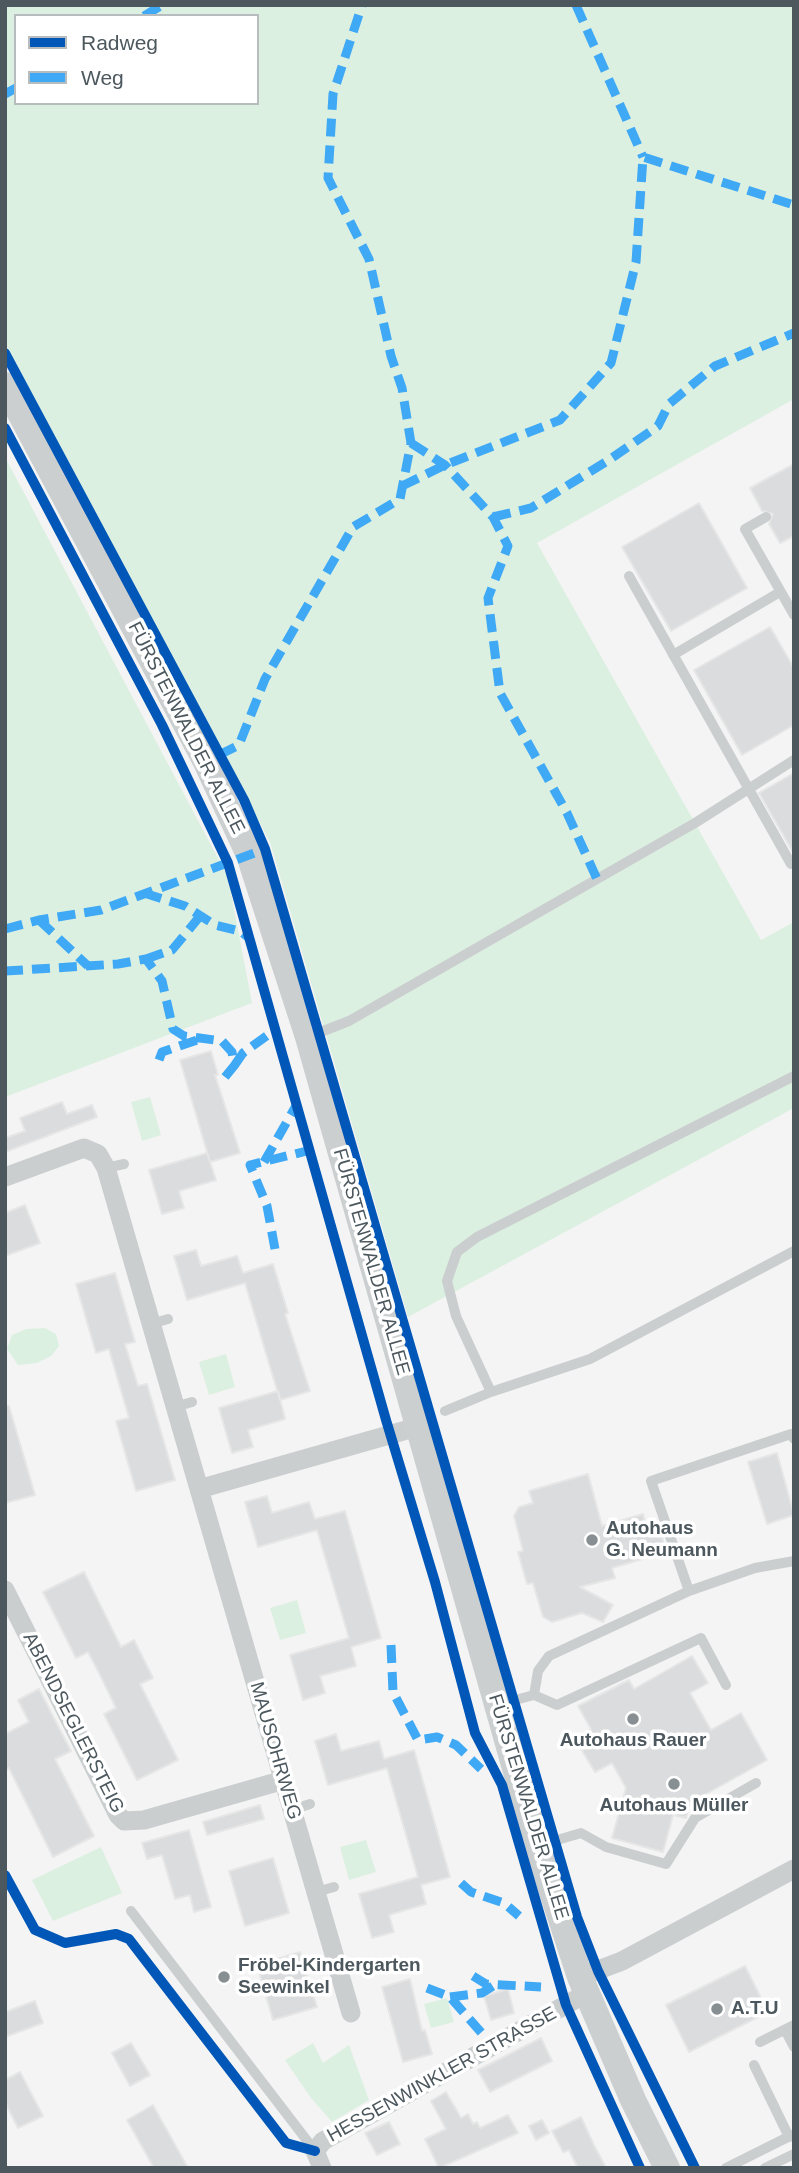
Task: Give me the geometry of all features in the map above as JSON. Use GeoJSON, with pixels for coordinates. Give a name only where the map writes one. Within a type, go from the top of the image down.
{"type":"FeatureCollection","features":[{"type":"Feature","properties":{"kind":"main road","name":"FÜRSTENWALDER ALLEE"},"geometry":{"type":"LineString","coordinates":[[5,385],[229,807],[275,928],[537,1846],[584,1985],[620,2071],[667,2168]]}},
{"type":"Feature","properties":{"kind":"street","name":"MAUSOHRWEG"},"geometry":{"type":"LineString","coordinates":[[5,1177],[84,1148],[109,1162],[184,1405],[199,1489],[284,1780],[301,1807],[325,1890],[351,2012]]}},
{"type":"Feature","properties":{"kind":"street"},"geometry":{"type":"LineString","coordinates":[[199,1489],[417,1427]]}},
{"type":"Feature","properties":{"kind":"street","name":"ABENDSEGLERSTEIG"},"geometry":{"type":"LineString","coordinates":[[5,1590],[118,1815],[124,1821],[144,1820],[284,1780]]}},
{"type":"Feature","properties":{"kind":"street","name":"HESSENWINKLER STRASSE"},"geometry":{"type":"LineString","coordinates":[[319,2159],[323,2141],[622,1961],[794,1869]]}},
{"type":"Feature","properties":{"kind":"lane"},"geometry":{"type":"LineString","coordinates":[[766,517],[745,530],[794,615]]}},
{"type":"Feature","properties":{"kind":"lane"},"geometry":{"type":"LineString","coordinates":[[629,576],[790,864]]}},
{"type":"Feature","properties":{"kind":"lane"},"geometry":{"type":"LineString","coordinates":[[673,655],[780,592]]}},
{"type":"Feature","properties":{"kind":"lane"},"geometry":{"type":"LineString","coordinates":[[308,1037],[349,1021],[695,823],[794,760]]}},
{"type":"Feature","properties":{"kind":"lane"},"geometry":{"type":"LineString","coordinates":[[491,1392],[456,1316],[447,1281],[457,1252],[477,1237],[794,1076]]}},
{"type":"Feature","properties":{"kind":"lane"},"geometry":{"type":"LineString","coordinates":[[444,1411],[491,1392],[590,1359],[794,1251]]}},
{"type":"Feature","properties":{"kind":"lane"},"geometry":{"type":"LineString","coordinates":[[690,1591],[651,1481],[791,1434],[794,1439]]}},
{"type":"Feature","properties":{"kind":"lane"},"geometry":{"type":"LineString","coordinates":[[534,1695],[538,1671],[549,1656],[690,1591],[755,1568],[794,1561]]}},
{"type":"Feature","properties":{"kind":"lane"},"geometry":{"type":"LineString","coordinates":[[497,1705],[534,1695],[557,1705],[701,1638],[726,1685]]}},
{"type":"Feature","properties":{"kind":"lane"},"geometry":{"type":"LineString","coordinates":[[537,1846],[581,1833],[606,1847],[666,1864],[695,1818],[757,1783]]}},
{"type":"Feature","properties":{"kind":"lane"},"geometry":{"type":"LineString","coordinates":[[131,1911],[319,2159]]}},
{"type":"Feature","properties":{"kind":"lane"},"geometry":{"type":"LineString","coordinates":[[760,2042],[789,2027],[794,2047]]}},
{"type":"Feature","properties":{"kind":"lane"},"geometry":{"type":"LineString","coordinates":[[726,2168],[792,2136],[754,2066]]}},
{"type":"Feature","properties":{"kind":"lane"},"geometry":{"type":"LineString","coordinates":[[765,2168],[794,2154]]}},
{"type":"Feature","properties":{"kind":"green space"},"geometry":{"type":"Polygon","coordinates":[[[5,5],[794,5],[794,399],[537,543],[761,940],[794,922],[794,1108],[408,1317],[270,842],[5,343],[5,5]]]}},
{"type":"Feature","properties":{"kind":"green space"},"geometry":{"type":"Polygon","coordinates":[[[5,457],[228,877],[252,1003],[5,1097],[5,457]]]}},
{"type":"Feature","properties":{"kind":"green space"},"geometry":{"type":"Polygon","coordinates":[[[150,1097],[161,1135],[142,1141],[131,1102],[150,1097]]]}},
{"type":"Feature","properties":{"kind":"green space"},"geometry":{"type":"Polygon","coordinates":[[[45,1328],[56,1334],[59,1346],[51,1356],[37,1363],[18,1365],[7,1349],[12,1335],[26,1329],[45,1328]]]}},
{"type":"Feature","properties":{"kind":"green space"},"geometry":{"type":"Polygon","coordinates":[[[226,1354],[235,1387],[209,1395],[199,1362],[226,1354]]]}},
{"type":"Feature","properties":{"kind":"green space"},"geometry":{"type":"Polygon","coordinates":[[[297,1600],[306,1633],[280,1640],[270,1608],[297,1600]]]}},
{"type":"Feature","properties":{"kind":"green space"},"geometry":{"type":"Polygon","coordinates":[[[366,1840],[376,1872],[349,1880],[340,1847],[366,1840]]]}},
{"type":"Feature","properties":{"kind":"green space"},"geometry":{"type":"Polygon","coordinates":[[[101,1847],[122,1893],[53,1921],[32,1880],[101,1847]]]}},
{"type":"Feature","properties":{"kind":"green space"},"geometry":{"type":"Polygon","coordinates":[[[447,1998],[454,2022],[431,2028],[424,2004],[447,1998]]]}},
{"type":"Feature","properties":{"kind":"green space"},"geometry":{"type":"Polygon","coordinates":[[[313,2043],[323,2063],[349,2045],[369,2100],[332,2122],[311,2098],[285,2060],[313,2043]]]}},
{"type":"Feature","properties":{"kind":"building"},"geometry":{"type":"Polygon","coordinates":[[[794,464],[794,536],[780,543],[769,524],[773,514],[762,511],[750,488],[794,464]]]}},
{"type":"Feature","properties":{"kind":"building"},"geometry":{"type":"Polygon","coordinates":[[[699,503],[747,588],[671,631],[622,547],[699,503]]]}},
{"type":"Feature","properties":{"kind":"building"},"geometry":{"type":"Polygon","coordinates":[[[770,627],[794,668],[794,725],[742,755],[694,670],[770,627]]]}},
{"type":"Feature","properties":{"kind":"building"},"geometry":{"type":"Polygon","coordinates":[[[794,773],[794,854],[759,793],[794,773]]]}},
{"type":"Feature","properties":{"kind":"building"},"geometry":{"type":"Polygon","coordinates":[[[211,1051],[218,1075],[215,1075],[240,1153],[210,1162],[180,1060],[211,1051]]]}},
{"type":"Feature","properties":{"kind":"building"},"geometry":{"type":"Polygon","coordinates":[[[62,1102],[67,1114],[92,1105],[97,1117],[5,1152],[5,1138],[25,1131],[20,1118],[62,1102]]]}},
{"type":"Feature","properties":{"kind":"building"},"geometry":{"type":"Polygon","coordinates":[[[207,1153],[216,1180],[179,1191],[184,1208],[162,1214],[149,1170],[207,1153]]]}},
{"type":"Feature","properties":{"kind":"building"},"geometry":{"type":"Polygon","coordinates":[[[25,1205],[40,1243],[5,1256],[5,1213],[25,1205]]]}},
{"type":"Feature","properties":{"kind":"building"},"geometry":{"type":"Polygon","coordinates":[[[196,1250],[201,1266],[237,1256],[243,1273],[273,1264],[288,1313],[285,1314],[310,1391],[280,1400],[245,1283],[187,1300],[174,1256],[196,1250]]]}},
{"type":"Feature","properties":{"kind":"building"},"geometry":{"type":"Polygon","coordinates":[[[115,1273],[135,1342],[125,1344],[138,1386],[147,1384],[175,1480],[136,1491],[116,1421],[129,1418],[109,1349],[96,1353],[76,1284],[115,1273]]]}},
{"type":"Feature","properties":{"kind":"building"},"geometry":{"type":"Polygon","coordinates":[[[278,1391],[285,1419],[248,1430],[253,1447],[232,1453],[219,1408],[278,1391]]]}},
{"type":"Feature","properties":{"kind":"building"},"geometry":{"type":"Polygon","coordinates":[[[5,1406],[9,1406],[35,1495],[5,1503],[5,1406]]]}},
{"type":"Feature","properties":{"kind":"building"},"geometry":{"type":"Polygon","coordinates":[[[777,1453],[794,1515],[767,1524],[748,1462],[777,1453]]]}},
{"type":"Feature","properties":{"kind":"building","name":"Autohaus G. Neumann"},"geometry":{"type":"Polygon","coordinates":[[[588,1474],[602,1526],[643,1514],[647,1529],[659,1526],[666,1552],[612,1568],[615,1578],[580,1587],[613,1605],[603,1622],[582,1613],[552,1622],[543,1617],[533,1583],[527,1584],[518,1552],[523,1551],[514,1516],[519,1507],[533,1503],[529,1491],[588,1474]]]}},
{"type":"Feature","properties":{"kind":"building"},"geometry":{"type":"Polygon","coordinates":[[[267,1496],[272,1513],[309,1502],[315,1519],[345,1511],[381,1638],[351,1647],[356,1666],[320,1676],[325,1693],[303,1700],[290,1655],[349,1638],[317,1530],[258,1547],[245,1502],[267,1496]]]}},
{"type":"Feature","properties":{"kind":"building"},"geometry":{"type":"Polygon","coordinates":[[[84,1572],[121,1647],[134,1640],[153,1678],[140,1684],[178,1760],[137,1780],[104,1714],[116,1708],[99,1673],[88,1652],[76,1658],[43,1592],[84,1572]]]}},
{"type":"Feature","properties":{"kind":"building"},"geometry":{"type":"Polygon","coordinates":[[[692,1656],[708,1683],[690,1693],[711,1730],[741,1713],[767,1760],[690,1803],[686,1818],[673,1815],[663,1852],[612,1838],[626,1788],[612,1763],[595,1772],[581,1749],[594,1742],[588,1731],[591,1729],[578,1706],[629,1680],[634,1689],[692,1656]]]}},
{"type":"Feature","properties":{"kind":"building"},"geometry":{"type":"Polygon","coordinates":[[[39,1689],[71,1751],[55,1759],[94,1836],[53,1857],[9,1768],[5,1770],[5,1734],[29,1722],[18,1700],[39,1689]]]}},
{"type":"Feature","properties":{"kind":"building"},"geometry":{"type":"Polygon","coordinates":[[[336,1734],[341,1751],[379,1741],[384,1759],[414,1750],[450,1877],[421,1885],[426,1904],[389,1915],[394,1932],[372,1938],[359,1894],[418,1877],[387,1768],[328,1785],[315,1741],[336,1734]]]}},
{"type":"Feature","properties":{"kind":"building"},"geometry":{"type":"Polygon","coordinates":[[[260,1805],[264,1819],[207,1835],[203,1822],[260,1805]]]}},
{"type":"Feature","properties":{"kind":"building"},"geometry":{"type":"Polygon","coordinates":[[[189,1830],[211,1907],[194,1912],[190,1895],[175,1899],[162,1855],[147,1859],[142,1843],[189,1830]]]}},
{"type":"Feature","properties":{"kind":"building"},"geometry":{"type":"Polygon","coordinates":[[[273,1858],[289,1913],[245,1926],[229,1871],[273,1858]]]}},
{"type":"Feature","properties":{"kind":"building"},"geometry":{"type":"Polygon","coordinates":[[[300,1952],[317,2007],[273,2020],[257,1965],[300,1952]]]}},
{"type":"Feature","properties":{"kind":"building","name":"A.T.U"},"geometry":{"type":"Polygon","coordinates":[[[745,1966],[768,2012],[689,2052],[666,2005],[745,1966]]]}},
{"type":"Feature","properties":{"kind":"building"},"geometry":{"type":"Polygon","coordinates":[[[410,1979],[422,2031],[425,2030],[432,2054],[403,2062],[382,1987],[410,1979]]]}},
{"type":"Feature","properties":{"kind":"building"},"geometry":{"type":"Polygon","coordinates":[[[508,1989],[514,2013],[491,2020],[484,1996],[508,1989]]]}},
{"type":"Feature","properties":{"kind":"building"},"geometry":{"type":"Polygon","coordinates":[[[35,2001],[43,2023],[5,2037],[5,2012],[35,2001]]]}},
{"type":"Feature","properties":{"kind":"building"},"geometry":{"type":"Polygon","coordinates":[[[541,2038],[552,2061],[490,2092],[478,2070],[541,2038]]]}},
{"type":"Feature","properties":{"kind":"building"},"geometry":{"type":"Polygon","coordinates":[[[131,2043],[150,2075],[130,2086],[112,2053],[131,2043]]]}},
{"type":"Feature","properties":{"kind":"building"},"geometry":{"type":"Polygon","coordinates":[[[20,2072],[43,2116],[18,2128],[5,2102],[5,2080],[20,2072]]]}},
{"type":"Feature","properties":{"kind":"building"},"geometry":{"type":"Polygon","coordinates":[[[446,2092],[461,2118],[468,2114],[473,2124],[477,2122],[480,2128],[508,2115],[518,2133],[439,2168],[425,2139],[446,2129],[431,2101],[446,2092]]]}},
{"type":"Feature","properties":{"kind":"building"},"geometry":{"type":"Polygon","coordinates":[[[153,2105],[188,2168],[154,2168],[127,2120],[153,2105]]]}},
{"type":"Feature","properties":{"kind":"building"},"geometry":{"type":"Polygon","coordinates":[[[581,2117],[606,2168],[578,2168],[569,2150],[563,2152],[552,2131],[581,2117]]]}},
{"type":"Feature","properties":{"kind":"building"},"geometry":{"type":"Polygon","coordinates":[[[542,2120],[549,2133],[536,2140],[529,2126],[542,2120]]]}},
{"type":"Feature","properties":{"kind":"building"},"geometry":{"type":"Polygon","coordinates":[[[389,2122],[400,2144],[377,2155],[365,2133],[389,2122]]]}},
{"type":"Feature","properties":{"kind":"marked path"},"geometry":{"type":"LineString","coordinates":[[147,14],[162,5]]}},
{"type":"Feature","properties":{"kind":"marked path"},"geometry":{"type":"LineString","coordinates":[[219,755],[239,745],[265,679],[353,527],[400,499],[411,443],[402,388],[391,356],[369,259],[328,178],[333,94],[362,5]]}},
{"type":"Feature","properties":{"kind":"marked path"},"geometry":{"type":"LineString","coordinates":[[576,5],[643,157]]}},
{"type":"Feature","properties":{"kind":"marked path"},"geometry":{"type":"LineString","coordinates":[[5,94],[14,89]]}},
{"type":"Feature","properties":{"kind":"marked path"},"geometry":{"type":"LineString","coordinates":[[402,486],[445,465],[560,420],[611,363],[636,262],[643,157],[794,205]]}},
{"type":"Feature","properties":{"kind":"marked path"},"geometry":{"type":"LineString","coordinates":[[493,517],[531,508],[609,460],[658,426],[669,404],[715,366],[794,333]]}},
{"type":"Feature","properties":{"kind":"marked path"},"geometry":{"type":"LineString","coordinates":[[411,443],[445,465],[493,517],[508,546],[488,598],[500,693],[567,813],[597,879]]}},
{"type":"Feature","properties":{"kind":"marked path"},"geometry":{"type":"LineString","coordinates":[[5,929],[39,920],[101,910],[265,849]]}},
{"type":"Feature","properties":{"kind":"marked path"},"geometry":{"type":"LineString","coordinates":[[144,893],[185,906],[215,925],[240,931],[249,938]]}},
{"type":"Feature","properties":{"kind":"marked path"},"geometry":{"type":"LineString","coordinates":[[146,959],[172,950],[201,915]]}},
{"type":"Feature","properties":{"kind":"marked path"},"geometry":{"type":"LineString","coordinates":[[39,920],[88,966]]}},
{"type":"Feature","properties":{"kind":"marked path"},"geometry":{"type":"LineString","coordinates":[[5,971],[118,964],[146,959],[162,981],[173,1029],[184,1036],[222,1041],[232,1052],[234,1066],[225,1077]]}},
{"type":"Feature","properties":{"kind":"marked path"},"geometry":{"type":"LineString","coordinates":[[234,1066],[243,1053],[276,1029]]}},
{"type":"Feature","properties":{"kind":"marked path"},"geometry":{"type":"LineString","coordinates":[[159,1060],[162,1052],[197,1040]]}},
{"type":"Feature","properties":{"kind":"marked path"},"geometry":{"type":"LineString","coordinates":[[264,1162],[297,1104]]}},
{"type":"Feature","properties":{"kind":"marked path"},"geometry":{"type":"LineString","coordinates":[[275,1249],[267,1206],[250,1165],[311,1150]]}},
{"type":"Feature","properties":{"kind":"marked path"},"geometry":{"type":"LineString","coordinates":[[391,1645],[393,1692],[418,1740],[437,1737],[456,1745],[481,1769]]}},
{"type":"Feature","properties":{"kind":"marked path"},"geometry":{"type":"LineString","coordinates":[[461,1883],[471,1892],[504,1903],[519,1916]]}},
{"type":"Feature","properties":{"kind":"marked path"},"geometry":{"type":"LineString","coordinates":[[473,1976],[486,1984],[541,1987]]}},
{"type":"Feature","properties":{"kind":"marked path"},"geometry":{"type":"LineString","coordinates":[[450,1997],[482,1993],[496,1984]]}},
{"type":"Feature","properties":{"kind":"marked path"},"geometry":{"type":"LineString","coordinates":[[427,1988],[450,1997],[493,2046]]}},
{"type":"Feature","properties":{"kind":"cycle path"},"geometry":{"type":"LineString","coordinates":[[5,353],[244,800],[265,849],[577,1917],[598,1971],[695,2168]]}},
{"type":"Feature","properties":{"kind":"cycle path"},"geometry":{"type":"LineString","coordinates":[[5,428],[162,725],[228,863],[386,1420],[435,1582],[475,1733],[502,1785],[566,2005],[640,2168]]}},
{"type":"Feature","properties":{"kind":"cycle path"},"geometry":{"type":"LineString","coordinates":[[5,1875],[35,1930],[65,1943],[116,1934],[129,1939],[286,2143],[315,2151]]}},
{"type":"Feature","properties":{"kind":"place","name":"Autohaus G. Neumann"},"geometry":{"type":"Point","coordinates":[592,1540]}},
{"type":"Feature","properties":{"kind":"place","name":"Autohaus Rauer"},"geometry":{"type":"Point","coordinates":[633,1719]}},
{"type":"Feature","properties":{"kind":"place","name":"Autohaus Müller"},"geometry":{"type":"Point","coordinates":[674,1784]}},
{"type":"Feature","properties":{"kind":"place","name":"Fröbel-Kindergarten Seewinkel"},"geometry":{"type":"Point","coordinates":[224,1977]}},
{"type":"Feature","properties":{"kind":"place","name":"A.T.U"},"geometry":{"type":"Point","coordinates":[717,2009]}}]}
